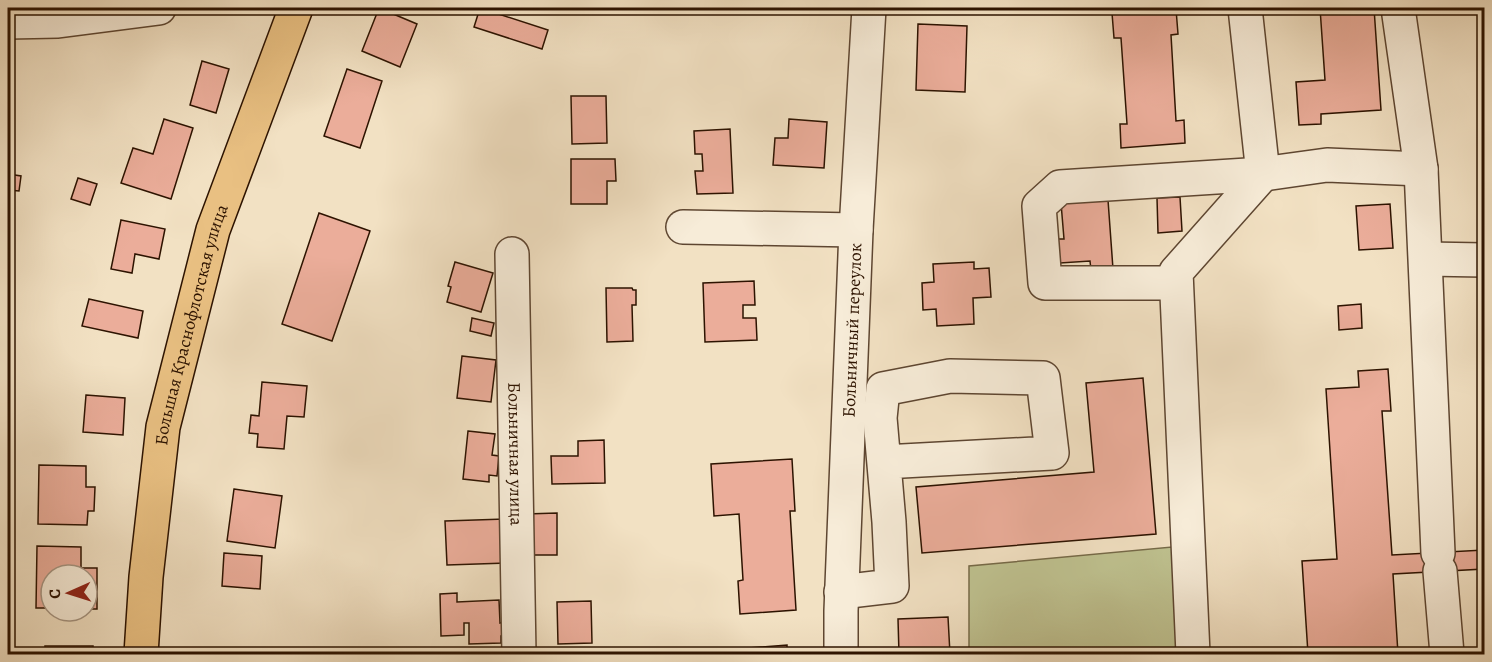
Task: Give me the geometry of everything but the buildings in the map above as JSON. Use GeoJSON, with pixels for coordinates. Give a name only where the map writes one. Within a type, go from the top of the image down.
{"type":"FeatureCollection","features":[{"type":"Feature","properties":{"kind":"main road","name":"Большая Краснофлотская улица"},"geometry":{"type":"LineString","coordinates":[[141,654],[146,577],[163,427],[213,230],[296,8]]}},
{"type":"Feature","properties":{"kind":"street"},"geometry":{"type":"LineString","coordinates":[[8,22],[58,21],[159,8]]}},
{"type":"Feature","properties":{"kind":"street","name":"Больничный переулок"},"geometry":{"type":"LineString","coordinates":[[841,654],[841,592],[856,230],[869,8]]}},
{"type":"Feature","properties":{"kind":"street"},"geometry":{"type":"LineString","coordinates":[[1193,654],[1176,272],[1263,174],[1245,8]]}},
{"type":"Feature","properties":{"kind":"street"},"geometry":{"type":"LineString","coordinates":[[1398,8],[1421,169],[1439,562],[1447,654]]}},
{"type":"Feature","properties":{"kind":"street"},"geometry":{"type":"LineString","coordinates":[[1176,283],[1045,283],[1039,206],[1060,187],[1263,174],[1327,165],[1421,169]]}},
{"type":"Feature","properties":{"kind":"street"},"geometry":{"type":"LineString","coordinates":[[683,227],[856,230]]}},
{"type":"Feature","properties":{"kind":"street","name":"Больничная улица"},"geometry":{"type":"LineString","coordinates":[[512,254],[519,654]]}},
{"type":"Feature","properties":{"kind":"street"},"geometry":{"type":"LineString","coordinates":[[1426,259],[1485,260]]}},
{"type":"Feature","properties":{"kind":"street"},"geometry":{"type":"LineString","coordinates":[[841,592],[892,586],[880,418],[883,389],[950,376],[1043,378],[1052,453],[884,462]]}},
{"type":"Feature","properties":{"kind":"green space"},"geometry":{"type":"Polygon","coordinates":[[[1172,547],[1179,654],[969,654],[969,566],[1172,547]]]}}]}
